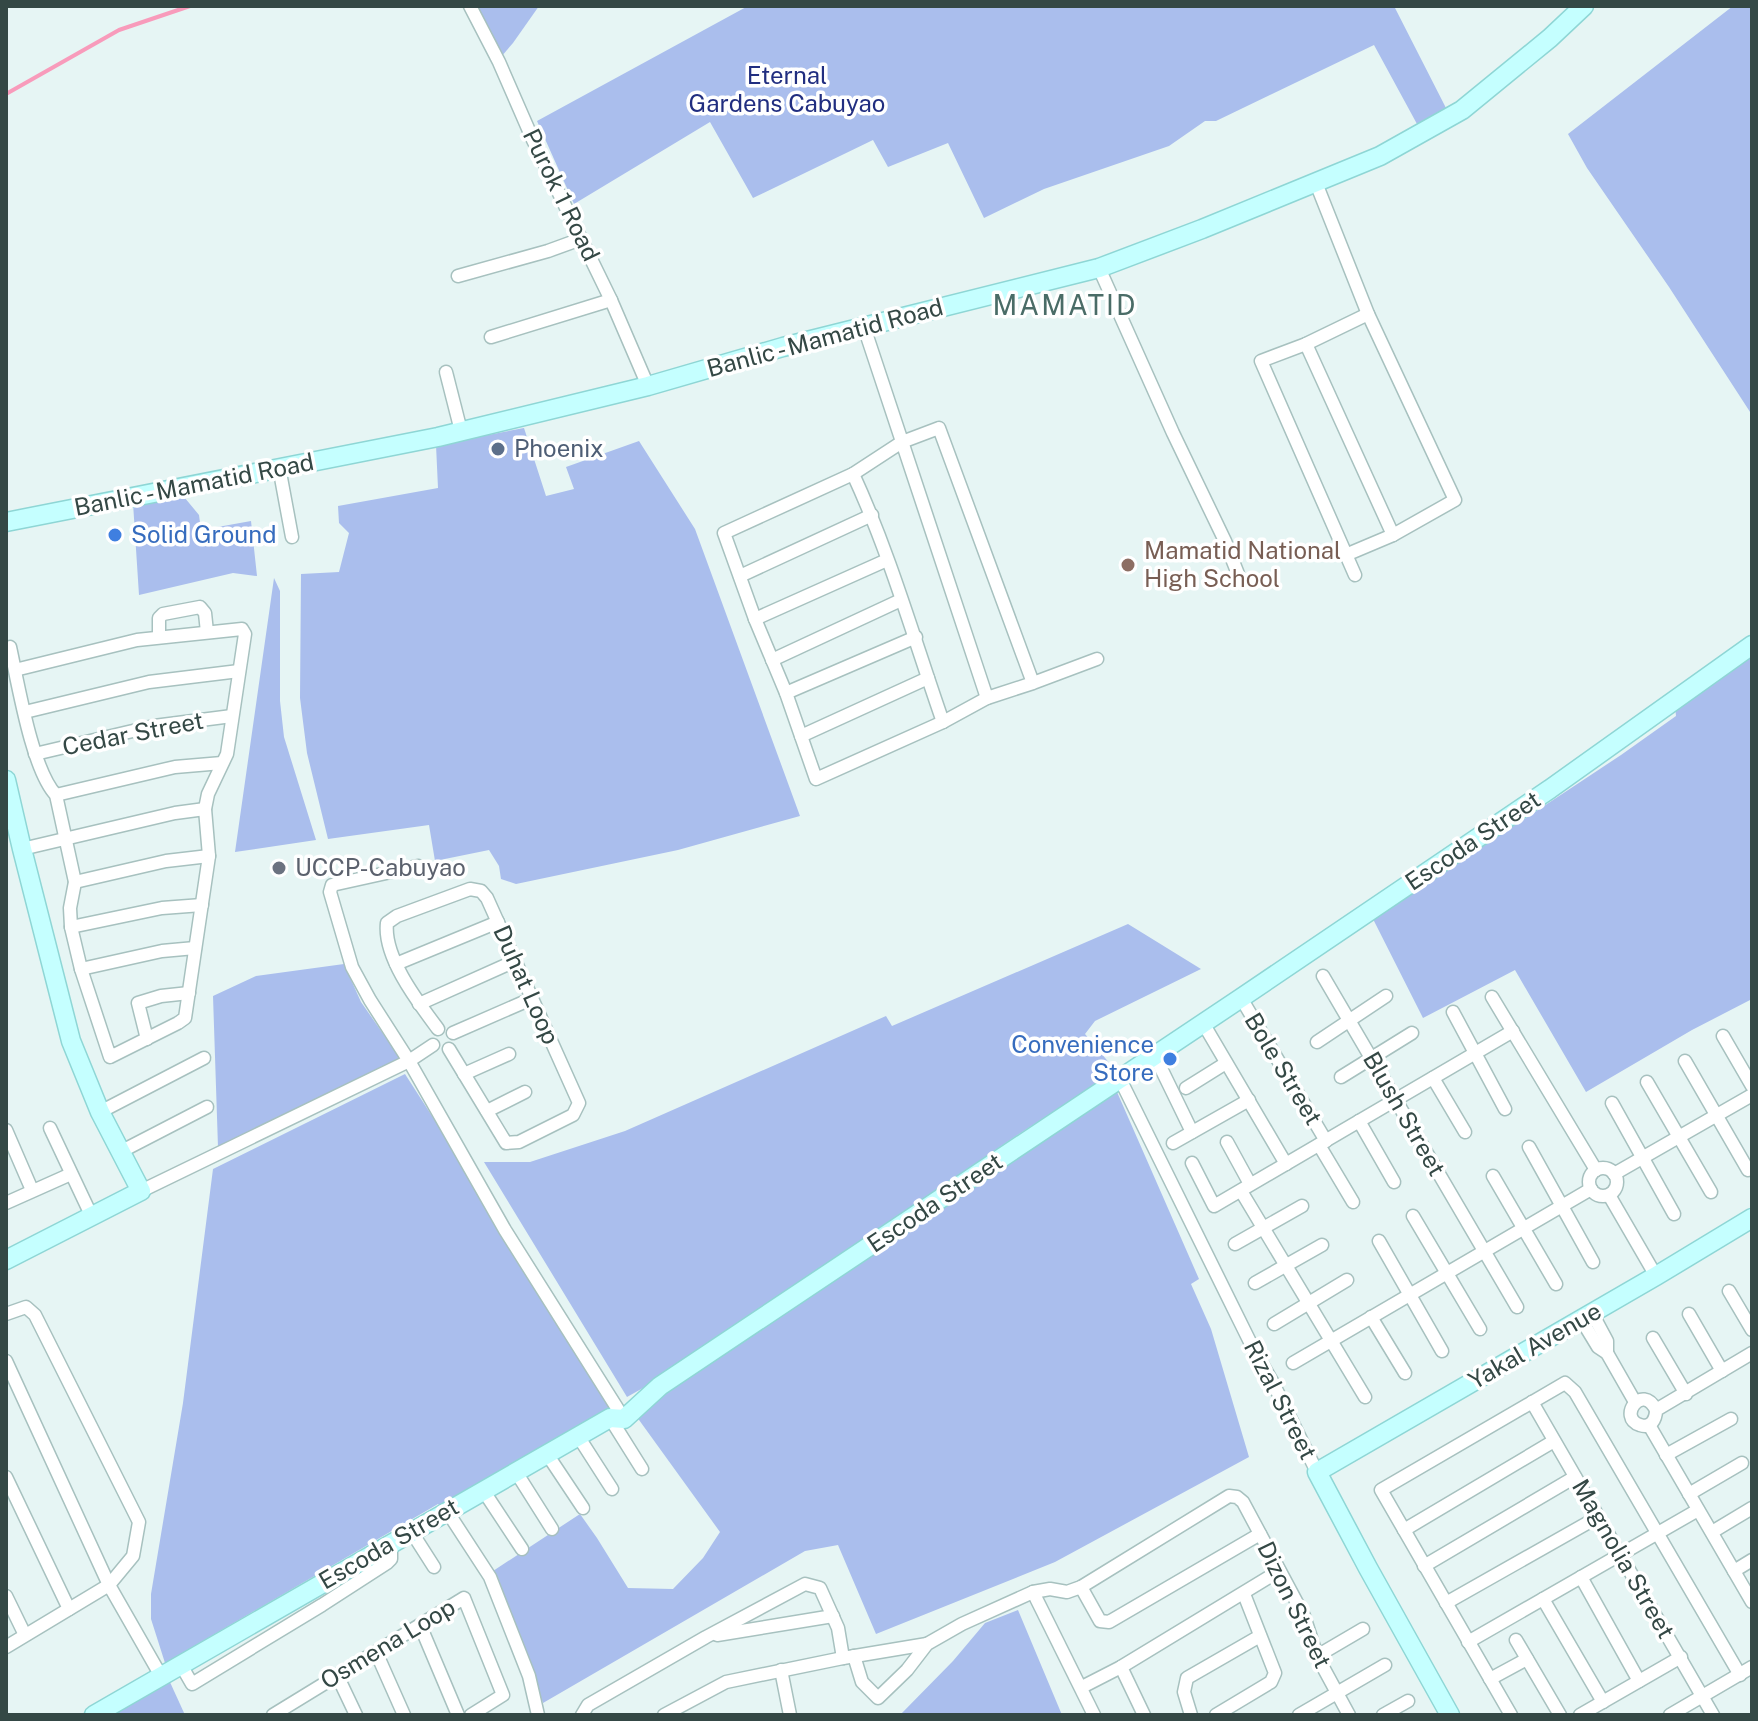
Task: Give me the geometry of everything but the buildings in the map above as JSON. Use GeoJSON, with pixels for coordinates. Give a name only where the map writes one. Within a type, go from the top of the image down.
{"type":"FeatureCollection","features":[{"type":"Feature","properties":{"kind":"street","name":"Purok 1 Road"},"geometry":{"type":"LineString","coordinates":[[470,6],[611,300],[648,386]]}},
{"type":"Feature","properties":{"kind":"street","name":"Banlic - Mamatid Road"},"geometry":{"type":"LineString","coordinates":[[6,522],[461,431],[648,386],[783,347],[1099,268],[1380,156],[1462,110],[1550,38],[1583,6]]}},
{"type":"Feature","properties":{"kind":"street"},"geometry":{"type":"LineString","coordinates":[[1316,183],[1368,314],[1455,500],[1393,535],[1348,554]]}},
{"type":"Feature","properties":{"kind":"street"},"geometry":{"type":"LineString","coordinates":[[458,276],[581,239]]}},
{"type":"Feature","properties":{"kind":"street"},"geometry":{"type":"LineString","coordinates":[[1099,268],[1238,574]]}},
{"type":"Feature","properties":{"kind":"street"},"geometry":{"type":"LineString","coordinates":[[491,337],[611,300]]}},
{"type":"Feature","properties":{"kind":"street"},"geometry":{"type":"LineString","coordinates":[[1355,575],[1261,361],[1306,344],[1368,314]]}},
{"type":"Feature","properties":{"kind":"street"},"geometry":{"type":"LineString","coordinates":[[864,327],[987,698]]}},
{"type":"Feature","properties":{"kind":"street"},"geometry":{"type":"LineString","coordinates":[[1306,344],[1393,535]]}},
{"type":"Feature","properties":{"kind":"street"},"geometry":{"type":"LineString","coordinates":[[446,372],[461,431]]}},
{"type":"Feature","properties":{"kind":"street"},"geometry":{"type":"LineString","coordinates":[[1033,683],[939,428],[902,442],[853,474],[724,533],[816,779],[943,722],[987,698],[1033,683],[1097,659]]}},
{"type":"Feature","properties":{"kind":"street"},"geometry":{"type":"LineString","coordinates":[[279,467],[292,537]]}},
{"type":"Feature","properties":{"kind":"street"},"geometry":{"type":"LineString","coordinates":[[853,474],[872,515],[943,722]]}},
{"type":"Feature","properties":{"kind":"street"},"geometry":{"type":"LineString","coordinates":[[740,576],[872,515]]}},
{"type":"Feature","properties":{"kind":"street"},"geometry":{"type":"LineString","coordinates":[[755,619],[887,560]]}},
{"type":"Feature","properties":{"kind":"street"},"geometry":{"type":"LineString","coordinates":[[772,660],[901,600]]}},
{"type":"Feature","properties":{"kind":"street"},"geometry":{"type":"LineString","coordinates":[[159,636],[159,618],[163,614],[200,607],[205,613],[207,632]]}},
{"type":"Feature","properties":{"kind":"street"},"geometry":{"type":"LineString","coordinates":[[10,647],[15,670],[35,754],[48,787],[56,795],[75,882],[70,908],[71,927],[81,969],[110,1057],[185,1018],[209,856],[205,809],[208,794],[227,754],[245,634],[242,629],[159,636],[15,670]]}},
{"type":"Feature","properties":{"kind":"street"},"geometry":{"type":"LineString","coordinates":[[786,693],[916,637]]}},
{"type":"Feature","properties":{"kind":"street","name":"Escoda Street"},"geometry":{"type":"LineString","coordinates":[[94,1715],[578,1436],[617,1418],[660,1386],[1550,789],[1752,645]]}},
{"type":"Feature","properties":{"kind":"street"},"geometry":{"type":"LineString","coordinates":[[25,712],[149,682],[239,671]]}},
{"type":"Feature","properties":{"kind":"street"},"geometry":{"type":"LineString","coordinates":[[801,736],[928,678]]}},
{"type":"Feature","properties":{"kind":"street","name":"Cedar Street"},"geometry":{"type":"LineString","coordinates":[[35,754],[154,726],[232,716]]}},
{"type":"Feature","properties":{"kind":"street"},"geometry":{"type":"LineString","coordinates":[[56,795],[175,767],[222,763]]}},
{"type":"Feature","properties":{"kind":"street"},"geometry":{"type":"LineString","coordinates":[[6,780],[71,1041],[100,1112],[141,1191]]}},
{"type":"Feature","properties":{"kind":"street"},"geometry":{"type":"LineString","coordinates":[[22,849],[175,813],[205,809]]}},
{"type":"Feature","properties":{"kind":"street"},"geometry":{"type":"LineString","coordinates":[[75,882],[166,861],[209,856]]}},
{"type":"Feature","properties":{"kind":"street"},"geometry":{"type":"LineString","coordinates":[[418,866],[332,885],[330,892],[352,967],[617,1418],[642,1469]]}},
{"type":"Feature","properties":{"kind":"street","name":"Duhat Loop"},"geometry":{"type":"LineString","coordinates":[[438,1029],[396,964],[386,934],[387,923],[397,916],[470,889],[481,891],[487,898],[579,1103],[573,1115],[519,1142],[506,1143],[449,1049]]}},
{"type":"Feature","properties":{"kind":"street"},"geometry":{"type":"LineString","coordinates":[[71,927],[162,908],[202,905]]}},
{"type":"Feature","properties":{"kind":"street"},"geometry":{"type":"LineString","coordinates":[[396,964],[498,922]]}},
{"type":"Feature","properties":{"kind":"street"},"geometry":{"type":"LineString","coordinates":[[81,969],[162,951],[195,948]]}},
{"type":"Feature","properties":{"kind":"street"},"geometry":{"type":"LineString","coordinates":[[419,1004],[515,961]]}},
{"type":"Feature","properties":{"kind":"street","name":"Blush Street"},"geometry":{"type":"LineString","coordinates":[[1323,976],[1517,1307]]}},
{"type":"Feature","properties":{"kind":"street"},"geometry":{"type":"LineString","coordinates":[[147,1039],[138,1003],[161,996],[189,993]]}},
{"type":"Feature","properties":{"kind":"street"},"geometry":{"type":"LineString","coordinates":[[1317,1042],[1386,996]]}},
{"type":"Feature","properties":{"kind":"street"},"geometry":{"type":"LineString","coordinates":[[1492,997],[1596,1170]]}},
{"type":"Feature","properties":{"kind":"street","name":"Bole Street"},"geometry":{"type":"LineString","coordinates":[[1241,998],[1353,1202]]}},
{"type":"Feature","properties":{"kind":"street"},"geometry":{"type":"LineString","coordinates":[[453,1033],[531,999]]}},
{"type":"Feature","properties":{"kind":"street"},"geometry":{"type":"LineString","coordinates":[[1453,1012],[1505,1109]]}},
{"type":"Feature","properties":{"kind":"street"},"geometry":{"type":"LineString","coordinates":[[1203,1023],[1286,1164]]}},
{"type":"Feature","properties":{"kind":"street"},"geometry":{"type":"LineString","coordinates":[[446,1028],[453,1033],[455,1042],[449,1049],[440,1051],[433,1045],[432,1036],[438,1029],[446,1028]]}},
{"type":"Feature","properties":{"kind":"street"},"geometry":{"type":"LineString","coordinates":[[1192,1163],[1214,1206],[1513,1031]]}},
{"type":"Feature","properties":{"kind":"street"},"geometry":{"type":"LineString","coordinates":[[1341,1077],[1412,1033]]}},
{"type":"Feature","properties":{"kind":"street"},"geometry":{"type":"LineString","coordinates":[[1723,1036],[1752,1086]]}},
{"type":"Feature","properties":{"kind":"street"},"geometry":{"type":"LineString","coordinates":[[6,1260],[409,1061],[433,1045]]}},
{"type":"Feature","properties":{"kind":"street"},"geometry":{"type":"LineString","coordinates":[[464,1074],[509,1054]]}},
{"type":"Feature","properties":{"kind":"street"},"geometry":{"type":"LineString","coordinates":[[1155,1056],[1192,1132]]}},
{"type":"Feature","properties":{"kind":"street"},"geometry":{"type":"LineString","coordinates":[[100,1112],[204,1058]]}},
{"type":"Feature","properties":{"kind":"street"},"geometry":{"type":"LineString","coordinates":[[1685,1061],[1748,1170]]}},
{"type":"Feature","properties":{"kind":"street"},"geometry":{"type":"LineString","coordinates":[[1186,1088],[1226,1063]]}},
{"type":"Feature","properties":{"kind":"street"},"geometry":{"type":"LineString","coordinates":[[1433,1078],[1465,1132]]}},
{"type":"Feature","properties":{"kind":"street","name":"Rizal Street"},"geometry":{"type":"LineString","coordinates":[[1120,1079],[1317,1472],[1450,1715]]}},
{"type":"Feature","properties":{"kind":"street"},"geometry":{"type":"LineString","coordinates":[[1647,1082],[1711,1192]]}},
{"type":"Feature","properties":{"kind":"street"},"geometry":{"type":"LineString","coordinates":[[487,1111],[525,1092]]}},
{"type":"Feature","properties":{"kind":"street"},"geometry":{"type":"LineString","coordinates":[[1614,1174],[1752,1095]]}},
{"type":"Feature","properties":{"kind":"street"},"geometry":{"type":"LineString","coordinates":[[1173,1143],[1249,1100]]}},
{"type":"Feature","properties":{"kind":"street"},"geometry":{"type":"LineString","coordinates":[[1612,1103],[1674,1214]]}},
{"type":"Feature","properties":{"kind":"street"},"geometry":{"type":"LineString","coordinates":[[120,1152],[207,1107]]}},
{"type":"Feature","properties":{"kind":"street"},"geometry":{"type":"LineString","coordinates":[[1359,1121],[1394,1182]]}},
{"type":"Feature","properties":{"kind":"street"},"geometry":{"type":"LineString","coordinates":[[50,1128],[92,1217]]}},
{"type":"Feature","properties":{"kind":"street"},"geometry":{"type":"LineString","coordinates":[[6,1130],[32,1190]]}},
{"type":"Feature","properties":{"kind":"street"},"geometry":{"type":"LineString","coordinates":[[1227,1142],[1263,1229],[1365,1397]]}},
{"type":"Feature","properties":{"kind":"street"},"geometry":{"type":"LineString","coordinates":[[1529,1147],[1593,1262]]}},
{"type":"Feature","properties":{"kind":"street"},"geometry":{"type":"LineString","coordinates":[[1608,1169],[1614,1174],[1617,1186],[1609,1195],[1597,1195],[1591,1189],[1590,1179],[1596,1170],[1608,1169]]}},
{"type":"Feature","properties":{"kind":"street"},"geometry":{"type":"LineString","coordinates":[[6,1203],[71,1174]]}},
{"type":"Feature","properties":{"kind":"street"},"geometry":{"type":"LineString","coordinates":[[1493,1176],[1556,1284]]}},
{"type":"Feature","properties":{"kind":"street"},"geometry":{"type":"LineString","coordinates":[[1293,1363],[1591,1189]]}},
{"type":"Feature","properties":{"kind":"street"},"geometry":{"type":"LineString","coordinates":[[1609,1195],[1656,1276]]}},
{"type":"Feature","properties":{"kind":"street"},"geometry":{"type":"LineString","coordinates":[[1235,1244],[1302,1206]]}},
{"type":"Feature","properties":{"kind":"street"},"geometry":{"type":"LineString","coordinates":[[1413,1216],[1480,1329]]}},
{"type":"Feature","properties":{"kind":"street","name":"Yakal Avenue"},"geometry":{"type":"LineString","coordinates":[[1317,1472],[1752,1218]]}},
{"type":"Feature","properties":{"kind":"street"},"geometry":{"type":"LineString","coordinates":[[1379,1241],[1442,1351]]}},
{"type":"Feature","properties":{"kind":"street"},"geometry":{"type":"LineString","coordinates":[[1255,1283],[1322,1245]]}},
{"type":"Feature","properties":{"kind":"street"},"geometry":{"type":"LineString","coordinates":[[1274,1324],[1347,1280]]}},
{"type":"Feature","properties":{"kind":"street"},"geometry":{"type":"LineString","coordinates":[[1729,1291],[1752,1330]]}},
{"type":"Feature","properties":{"kind":"street"},"geometry":{"type":"LineString","coordinates":[[6,1314],[26,1307],[35,1315],[139,1522],[133,1556],[109,1585],[6,1647]]}},
{"type":"Feature","properties":{"kind":"street"},"geometry":{"type":"LineString","coordinates":[[1689,1314],[1722,1371]]}},
{"type":"Feature","properties":{"kind":"street"},"geometry":{"type":"LineString","coordinates":[[1586,1316],[1607,1341],[1607,1353],[1635,1402]]}},
{"type":"Feature","properties":{"kind":"street"},"geometry":{"type":"LineString","coordinates":[[1371,1317],[1405,1373]]}},
{"type":"Feature","properties":{"kind":"street"},"geometry":{"type":"LineString","coordinates":[[1653,1338],[1686,1394]]}},
{"type":"Feature","properties":{"kind":"street"},"geometry":{"type":"LineString","coordinates":[[1656,1410],[1752,1353]]}},
{"type":"Feature","properties":{"kind":"street"},"geometry":{"type":"LineString","coordinates":[[6,1361],[109,1585],[161,1676]]}},
{"type":"Feature","properties":{"kind":"street"},"geometry":{"type":"LineString","coordinates":[[1511,1715],[1381,1490],[1565,1383],[1575,1392],[1740,1675]]}},
{"type":"Feature","properties":{"kind":"street"},"geometry":{"type":"LineString","coordinates":[[1648,1400],[1656,1410],[1655,1419],[1649,1425],[1642,1426],[1632,1420],[1631,1407],[1635,1402],[1648,1400]]}},
{"type":"Feature","properties":{"kind":"street","name":"Magnolia Street"},"geometry":{"type":"LineString","coordinates":[[1532,1402],[1713,1715]]}},
{"type":"Feature","properties":{"kind":"street"},"geometry":{"type":"LineString","coordinates":[[1666,1455],[1731,1419]]}},
{"type":"Feature","properties":{"kind":"street"},"geometry":{"type":"LineString","coordinates":[[1649,1425],[1752,1602]]}},
{"type":"Feature","properties":{"kind":"street"},"geometry":{"type":"LineString","coordinates":[[578,1436],[612,1489]]}},
{"type":"Feature","properties":{"kind":"street"},"geometry":{"type":"LineString","coordinates":[[1404,1530],[1554,1441]]}},
{"type":"Feature","properties":{"kind":"street"},"geometry":{"type":"LineString","coordinates":[[547,1454],[583,1508]]}},
{"type":"Feature","properties":{"kind":"street"},"geometry":{"type":"LineString","coordinates":[[1689,1494],[1742,1463]]}},
{"type":"Feature","properties":{"kind":"street"},"geometry":{"type":"LineString","coordinates":[[516,1472],[552,1529]]}},
{"type":"Feature","properties":{"kind":"street"},"geometry":{"type":"LineString","coordinates":[[6,1477],[69,1609]]}},
{"type":"Feature","properties":{"kind":"street"},"geometry":{"type":"LineString","coordinates":[[1424,1566],[1575,1477]]}},
{"type":"Feature","properties":{"kind":"street"},"geometry":{"type":"LineString","coordinates":[[483,1490],[522,1549]]}},
{"type":"Feature","properties":{"kind":"street","name":"Dizon Street"},"geometry":{"type":"LineString","coordinates":[[1081,1587],[1229,1496],[1237,1497],[1243,1502],[1304,1616],[1317,1656],[1349,1715]]}},
{"type":"Feature","properties":{"kind":"street"},"geometry":{"type":"LineString","coordinates":[[1712,1532],[1752,1508]]}},
{"type":"Feature","properties":{"kind":"street"},"geometry":{"type":"LineString","coordinates":[[1468,1642],[1698,1510]]}},
{"type":"Feature","properties":{"kind":"street"},"geometry":{"type":"LineString","coordinates":[[447,1511],[490,1577],[529,1676],[538,1715]]}},
{"type":"Feature","properties":{"kind":"street"},"geometry":{"type":"LineString","coordinates":[[1446,1603],[1598,1517]]}},
{"type":"Feature","properties":{"kind":"street"},"geometry":{"type":"LineString","coordinates":[[411,1531],[434,1567]]}},
{"type":"Feature","properties":{"kind":"street"},"geometry":{"type":"LineString","coordinates":[[664,1715],[726,1682],[927,1644],[962,1624],[1033,1592],[1050,1589],[1067,1592],[1081,1587],[1100,1621],[1109,1622],[1260,1534]]}},
{"type":"Feature","properties":{"kind":"street"},"geometry":{"type":"LineString","coordinates":[[1734,1571],[1752,1560]]}},
{"type":"Feature","properties":{"kind":"street"},"geometry":{"type":"LineString","coordinates":[[1082,1687],[1121,1667],[1279,1571]]}},
{"type":"Feature","properties":{"kind":"street"},"geometry":{"type":"LineString","coordinates":[[1581,1577],[1639,1681]]}},
{"type":"Feature","properties":{"kind":"street"},"geometry":{"type":"LineString","coordinates":[[582,1715],[588,1705],[805,1584],[820,1588],[862,1682],[878,1698],[907,1670],[927,1644]]}},
{"type":"Feature","properties":{"kind":"street"},"geometry":{"type":"LineString","coordinates":[[1033,1592],[1094,1715]]}},
{"type":"Feature","properties":{"kind":"street"},"geometry":{"type":"LineString","coordinates":[[1216,1715],[1271,1682],[1275,1673],[1244,1594]]}},
{"type":"Feature","properties":{"kind":"street"},"geometry":{"type":"LineString","coordinates":[[6,1596],[25,1635]]}},
{"type":"Feature","properties":{"kind":"street","name":"Osmena Loop"},"geometry":{"type":"LineString","coordinates":[[273,1715],[464,1598],[503,1695],[471,1715]]}},
{"type":"Feature","properties":{"kind":"street"},"geometry":{"type":"LineString","coordinates":[[1543,1599],[1603,1702]]}},
{"type":"Feature","properties":{"kind":"street"},"geometry":{"type":"LineString","coordinates":[[706,1637],[833,1616]]}},
{"type":"Feature","properties":{"kind":"street"},"geometry":{"type":"LineString","coordinates":[[420,1625],[458,1715]]}},
{"type":"Feature","properties":{"kind":"street"},"geometry":{"type":"LineString","coordinates":[[1317,1656],[1363,1629]]}},
{"type":"Feature","properties":{"kind":"street"},"geometry":{"type":"LineString","coordinates":[[1191,1715],[1184,1692],[1187,1678],[1260,1636]]}},
{"type":"Feature","properties":{"kind":"street"},"geometry":{"type":"LineString","coordinates":[[1516,1640],[1560,1715]]}},
{"type":"Feature","properties":{"kind":"street"},"geometry":{"type":"LineString","coordinates":[[376,1652],[404,1715]]}},
{"type":"Feature","properties":{"kind":"street"},"geometry":{"type":"LineString","coordinates":[[1580,1715],[1681,1657]]}},
{"type":"Feature","properties":{"kind":"street"},"geometry":{"type":"LineString","coordinates":[[1490,1679],[1527,1659]]}},
{"type":"Feature","properties":{"kind":"street"},"geometry":{"type":"LineString","coordinates":[[1299,1715],[1385,1665]]}},
{"type":"Feature","properties":{"kind":"street"},"geometry":{"type":"LineString","coordinates":[[1121,1667],[1144,1715]]}},
{"type":"Feature","properties":{"kind":"street"},"geometry":{"type":"LineString","coordinates":[[1670,1715],[1752,1667]]}},
{"type":"Feature","properties":{"kind":"street"},"geometry":{"type":"LineString","coordinates":[[781,1670],[790,1715]]}},
{"type":"Feature","properties":{"kind":"street"},"geometry":{"type":"LineString","coordinates":[[337,1675],[356,1715]]}},
{"type":"Feature","properties":{"kind":"street"},"geometry":{"type":"LineString","coordinates":[[1383,1715],[1408,1701]]}},
{"type":"Feature","properties":{"kind":"green space"},"geometry":{"type":"Polygon","coordinates":[[[477,6],[539,6],[501,57],[477,6]]]}},
{"type":"Feature","properties":{"kind":"green space","name":"Eternal Gardens Cabuyao"},"geometry":{"type":"Polygon","coordinates":[[[748,6],[1394,6],[1446,108],[1417,124],[1374,45],[1216,121],[1205,121],[1169,146],[1044,189],[984,218],[948,143],[888,167],[873,140],[753,198],[710,122],[574,204],[537,121],[748,6]]]}},
{"type":"Feature","properties":{"kind":"green space"},"geometry":{"type":"Polygon","coordinates":[[[1733,6],[1752,6],[1752,415],[1587,168],[1568,134],[1733,6]]]}},
{"type":"Feature","properties":{"kind":"green space"},"geometry":{"type":"Polygon","coordinates":[[[524,428],[546,496],[574,489],[566,467],[639,441],[695,529],[800,816],[678,850],[516,884],[501,879],[499,866],[489,850],[435,861],[429,825],[328,839],[307,753],[300,698],[301,574],[339,572],[349,533],[339,523],[338,506],[438,488],[436,445],[524,428]]]}},
{"type":"Feature","properties":{"kind":"green space"},"geometry":{"type":"Polygon","coordinates":[[[180,492],[199,515],[201,530],[251,521],[257,576],[233,573],[139,595],[133,503],[180,492]]]}},
{"type":"Feature","properties":{"kind":"green space"},"geometry":{"type":"Polygon","coordinates":[[[274,578],[280,591],[280,701],[284,737],[316,840],[235,852],[274,578]]]}},
{"type":"Feature","properties":{"kind":"green space"},"geometry":{"type":"Polygon","coordinates":[[[1752,651],[1752,999],[1586,1092],[1515,970],[1423,1018],[1373,919],[1621,755],[1676,716],[1675,705],[1752,651]]]}},
{"type":"Feature","properties":{"kind":"green space"},"geometry":{"type":"Polygon","coordinates":[[[1128,924],[1201,969],[1095,1021],[1085,1034],[1116,1071],[659,1379],[627,1397],[484,1162],[530,1162],[625,1131],[886,1016],[892,1026],[1128,924]]]}},
{"type":"Feature","properties":{"kind":"green space"},"geometry":{"type":"Polygon","coordinates":[[[344,964],[361,1002],[400,1058],[218,1147],[213,996],[256,976],[344,964]]]}},
{"type":"Feature","properties":{"kind":"green space"},"geometry":{"type":"Polygon","coordinates":[[[405,1074],[618,1405],[440,1506],[438,1504],[165,1663],[151,1619],[151,1594],[183,1403],[213,1169],[405,1074]]]}},
{"type":"Feature","properties":{"kind":"green space"},"geometry":{"type":"Polygon","coordinates":[[[1117,1092],[1199,1279],[1191,1284],[1211,1329],[1249,1457],[1055,1562],[876,1634],[838,1545],[805,1551],[543,1703],[493,1571],[580,1514],[628,1588],[673,1589],[703,1558],[720,1532],[634,1413],[1117,1092]]]}},
{"type":"Feature","properties":{"kind":"green space"},"geometry":{"type":"Polygon","coordinates":[[[1018,1610],[1062,1715],[900,1715],[985,1623],[1018,1610]]]}},
{"type":"Feature","properties":{"kind":"green space"},"geometry":{"type":"Polygon","coordinates":[[[169,1680],[185,1715],[111,1715],[169,1680]]]}},
{"type":"Feature","properties":{"kind":"waterway"},"geometry":{"type":"LineString","coordinates":[[6,94],[119,30],[190,6]]}},
{"type":"Feature","properties":{"kind":"place","name":"Phoenix"},"geometry":{"type":"Point","coordinates":[498,449]}},
{"type":"Feature","properties":{"kind":"place","name":"Solid Ground"},"geometry":{"type":"Point","coordinates":[115,535]}},
{"type":"Feature","properties":{"kind":"place","name":"Mamatid National High School"},"geometry":{"type":"Point","coordinates":[1128,565]}},
{"type":"Feature","properties":{"kind":"place","name":"UCCP-Cabuyao"},"geometry":{"type":"Point","coordinates":[279,868]}},
{"type":"Feature","properties":{"kind":"place","name":"Convenience Store"},"geometry":{"type":"Point","coordinates":[1170,1059]}},
{"type":"Feature","properties":{"kind":"district","name":"MAMATID"},"geometry":{"type":"Point","coordinates":[1065,305]}}]}
